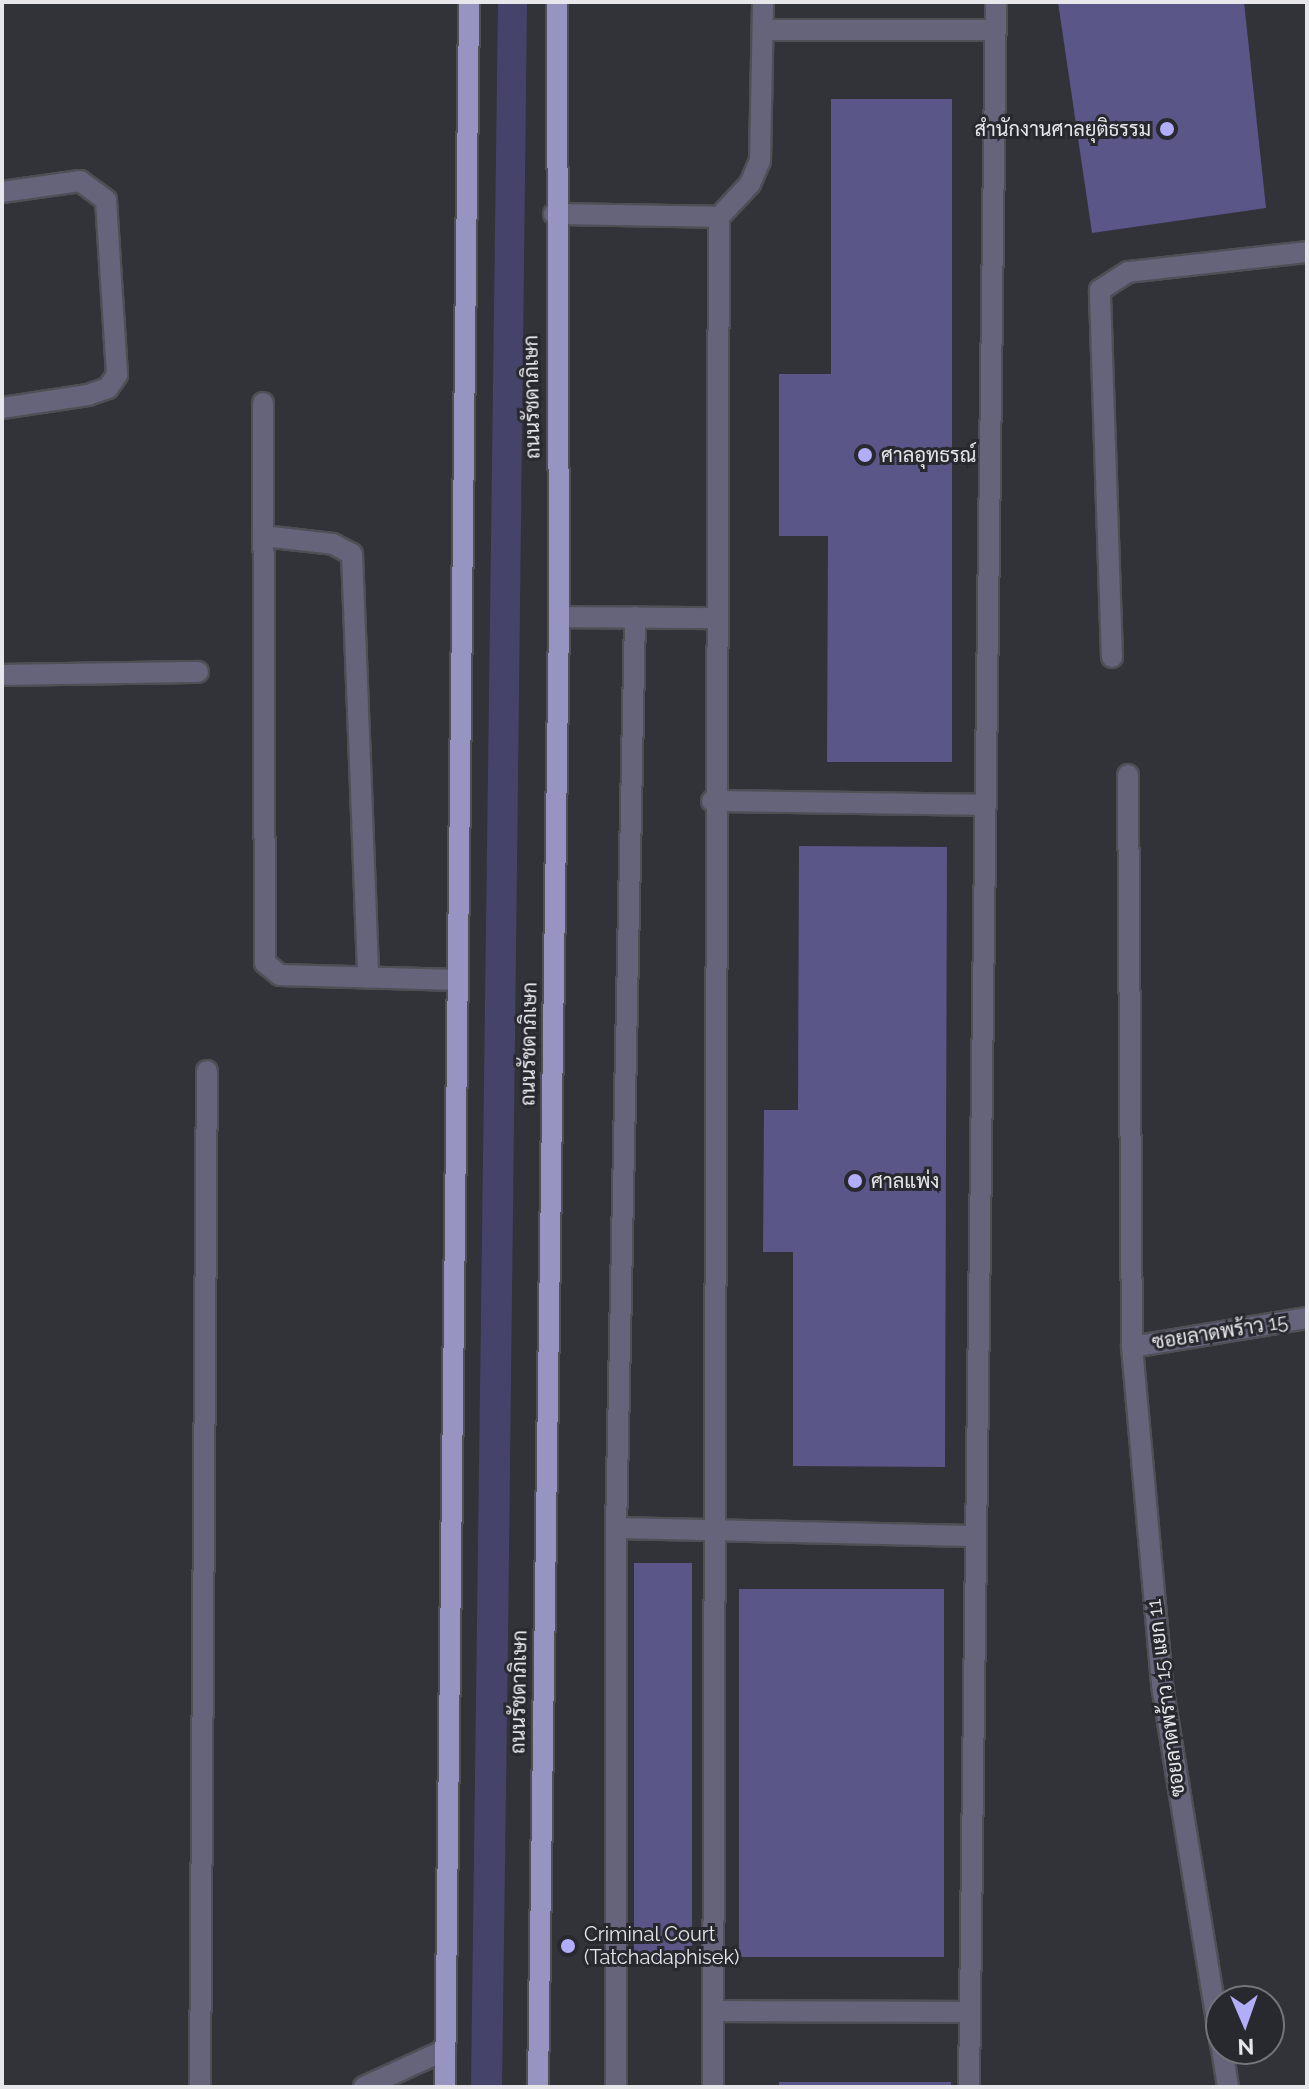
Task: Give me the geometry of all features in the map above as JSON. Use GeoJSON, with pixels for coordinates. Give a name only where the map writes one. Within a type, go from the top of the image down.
{"type":"FeatureCollection","features":[{"type":"Feature","properties":{"kind":"main road"},"geometry":{"type":"LineString","coordinates":[[445,2087],[469,2]]}},
{"type":"Feature","properties":{"kind":"main road","name":"ถนนรัชดาภิเษก"},"geometry":{"type":"LineString","coordinates":[[538,2087],[559,617],[554,214],[557,2]]}},
{"type":"Feature","properties":{"kind":"street"},"geometry":{"type":"LineString","coordinates":[[713,2087],[712,801],[719,217],[750,184],[760,161],[763,2]]}},
{"type":"Feature","properties":{"kind":"street"},"geometry":{"type":"LineString","coordinates":[[969,2087],[970,1536],[996,2]]}},
{"type":"Feature","properties":{"kind":"street"},"geometry":{"type":"LineString","coordinates":[[763,30],[996,30]]}},
{"type":"Feature","properties":{"kind":"street"},"geometry":{"type":"LineString","coordinates":[[2,192],[80,181],[106,200],[117,375],[108,388],[88,395],[2,408]]}},
{"type":"Feature","properties":{"kind":"street"},"geometry":{"type":"LineString","coordinates":[[554,214],[719,217]]}},
{"type":"Feature","properties":{"kind":"street"},"geometry":{"type":"LineString","coordinates":[[1112,657],[1100,290],[1128,272],[1307,252]]}},
{"type":"Feature","properties":{"kind":"street"},"geometry":{"type":"LineString","coordinates":[[263,403],[265,963],[280,975],[458,980]]}},
{"type":"Feature","properties":{"kind":"street"},"geometry":{"type":"LineString","coordinates":[[263,536],[333,544],[352,554],[368,978]]}},
{"type":"Feature","properties":{"kind":"street"},"geometry":{"type":"LineString","coordinates":[[559,617],[716,618]]}},
{"type":"Feature","properties":{"kind":"street"},"geometry":{"type":"LineString","coordinates":[[616,2087],[616,1528],[635,617]]}},
{"type":"Feature","properties":{"kind":"street"},"geometry":{"type":"LineString","coordinates":[[2,675],[198,672]]}},
{"type":"Feature","properties":{"kind":"street","name":"ซอยลาดพร้าว 15 แยก 11"},"geometry":{"type":"LineString","coordinates":[[1128,775],[1132,1347],[1162,1685],[1211,1985]]}},
{"type":"Feature","properties":{"kind":"street"},"geometry":{"type":"LineString","coordinates":[[712,801],[983,805]]}},
{"type":"Feature","properties":{"kind":"street"},"geometry":{"type":"LineString","coordinates":[[200,2087],[207,1071]]}},
{"type":"Feature","properties":{"kind":"street","name":"ซอยลาดพร้าว 15"},"geometry":{"type":"LineString","coordinates":[[1132,1347],[1307,1318]]}},
{"type":"Feature","properties":{"kind":"street"},"geometry":{"type":"LineString","coordinates":[[616,1528],[970,1536]]}},
{"type":"Feature","properties":{"kind":"street"},"geometry":{"type":"LineString","coordinates":[[714,2011],[968,2012]]}},
{"type":"Feature","properties":{"kind":"street"},"geometry":{"type":"LineString","coordinates":[[364,2087],[445,2050]]}},
{"type":"Feature","properties":{"kind":"street","name":"ซอยลาดพร้าว 15 แยก 11"},"geometry":{"type":"LineString","coordinates":[[1224,2065],[1228,2087]]}},
{"type":"Feature","properties":{"kind":"shaded area"},"geometry":{"type":"Polygon","coordinates":[[[498,2],[527,2],[508,1637],[502,2087],[471,2087],[498,2]]]}},
{"type":"Feature","properties":{"kind":"building","name":"สำนักงานศาลยุติธรรม"},"geometry":{"type":"Polygon","coordinates":[[[1058,2],[1244,2],[1266,208],[1092,233],[1058,2]]]}},
{"type":"Feature","properties":{"kind":"building","name":"ศาลอุทธรณ์"},"geometry":{"type":"Polygon","coordinates":[[[831,99],[952,99],[952,762],[827,762],[828,536],[779,536],[779,374],[831,374],[831,99]]]}},
{"type":"Feature","properties":{"kind":"building","name":"ศาลแพ่ง"},"geometry":{"type":"Polygon","coordinates":[[[799,846],[947,847],[945,1467],[793,1466],[793,1252],[763,1252],[764,1110],[798,1110],[799,846]]]}},
{"type":"Feature","properties":{"kind":"building"},"geometry":{"type":"Polygon","coordinates":[[[634,1563],[692,1563],[692,1965],[634,1965],[634,1563]]]}},
{"type":"Feature","properties":{"kind":"building"},"geometry":{"type":"Polygon","coordinates":[[[739,1589],[944,1589],[944,1957],[739,1957],[739,1589]]]}},
{"type":"Feature","properties":{"kind":"building"},"geometry":{"type":"Polygon","coordinates":[[[779,2082],[951,2082],[951,2087],[779,2087],[779,2082]]]}},
{"type":"Feature","properties":{"kind":"place","name":"สำนักงานศาลยุติธรรม"},"geometry":{"type":"Point","coordinates":[1167,129]}},
{"type":"Feature","properties":{"kind":"place","name":"ศาลอุทธรณ์"},"geometry":{"type":"Point","coordinates":[865,455]}},
{"type":"Feature","properties":{"kind":"place","name":"ศาลแพ่ง"},"geometry":{"type":"Point","coordinates":[855,1181]}},
{"type":"Feature","properties":{"kind":"place","name":"Criminal Court (Tatchadaphisek)"},"geometry":{"type":"Point","coordinates":[568,1946]}}]}
